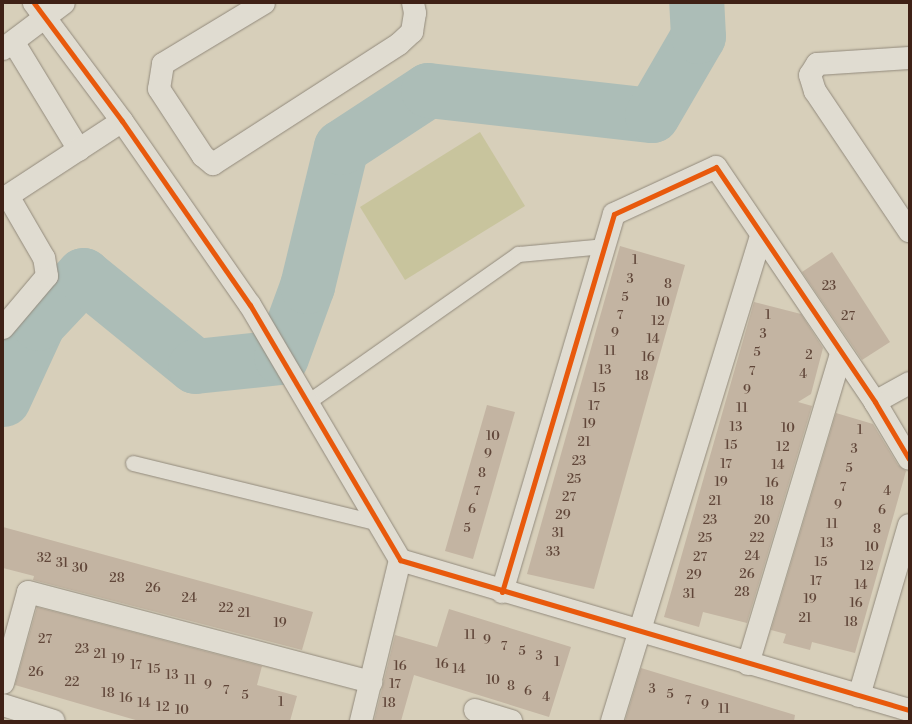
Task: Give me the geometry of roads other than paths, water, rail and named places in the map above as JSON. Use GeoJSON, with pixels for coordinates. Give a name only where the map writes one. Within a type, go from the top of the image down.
{"type":"FeatureCollection","features":[{"type":"Feature","properties":{"kind":"street"},"geometry":{"type":"LineString","coordinates":[[64,3],[39,10],[9,46],[79,150]]}},
{"type":"Feature","properties":{"kind":"street"},"geometry":{"type":"LineString","coordinates":[[264,3],[163,64],[160,89],[203,156],[213,164],[399,44],[412,32],[416,13],[413,3]]}},
{"type":"Feature","properties":{"kind":"street"},"geometry":{"type":"LineString","coordinates":[[39,10],[122,121],[250,306],[305,394],[400,560],[361,721]]}},
{"type":"Feature","properties":{"kind":"street"},"geometry":{"type":"LineString","coordinates":[[909,58],[817,64],[810,75],[815,91],[909,230]]}},
{"type":"Feature","properties":{"kind":"street"},"geometry":{"type":"LineString","coordinates":[[3,328],[47,276],[44,258],[6,197],[122,121]]}},
{"type":"Feature","properties":{"kind":"street"},"geometry":{"type":"LineString","coordinates":[[502,592],[614,214],[716,167],[761,236],[875,402],[909,459]]}},
{"type":"Feature","properties":{"kind":"street"},"geometry":{"type":"LineString","coordinates":[[612,721],[761,236]]}},
{"type":"Feature","properties":{"kind":"street"},"geometry":{"type":"LineString","coordinates":[[748,664],[841,354]]}},
{"type":"Feature","properties":{"kind":"street"},"geometry":{"type":"LineString","coordinates":[[875,402],[909,383]]}},
{"type":"Feature","properties":{"kind":"street"},"geometry":{"type":"LineString","coordinates":[[859,696],[909,525]]}},
{"type":"Feature","properties":{"kind":"street"},"geometry":{"type":"LineString","coordinates":[[400,560],[638,633],[909,710]]}},
{"type":"Feature","properties":{"kind":"street"},"geometry":{"type":"LineString","coordinates":[[3,683],[28,592],[371,682]]}},
{"type":"Feature","properties":{"kind":"street"},"geometry":{"type":"LineString","coordinates":[[3,705],[54,721]]}},
{"type":"Feature","properties":{"kind":"street"},"geometry":{"type":"LineString","coordinates":[[475,710],[502,720]]}},
{"type":"Feature","properties":{"kind":"lane"},"geometry":{"type":"LineString","coordinates":[[305,394],[518,254],[604,246]]}},
{"type":"Feature","properties":{"kind":"lane"},"geometry":{"type":"LineString","coordinates":[[134,463],[379,523]]}},
{"type":"Feature","properties":{"kind":"waterway"},"geometry":{"type":"LineString","coordinates":[[3,399],[38,323],[83,275],[195,366],[281,357],[307,286],[341,147],[428,90],[652,115],[698,36],[696,3]]}}]}
